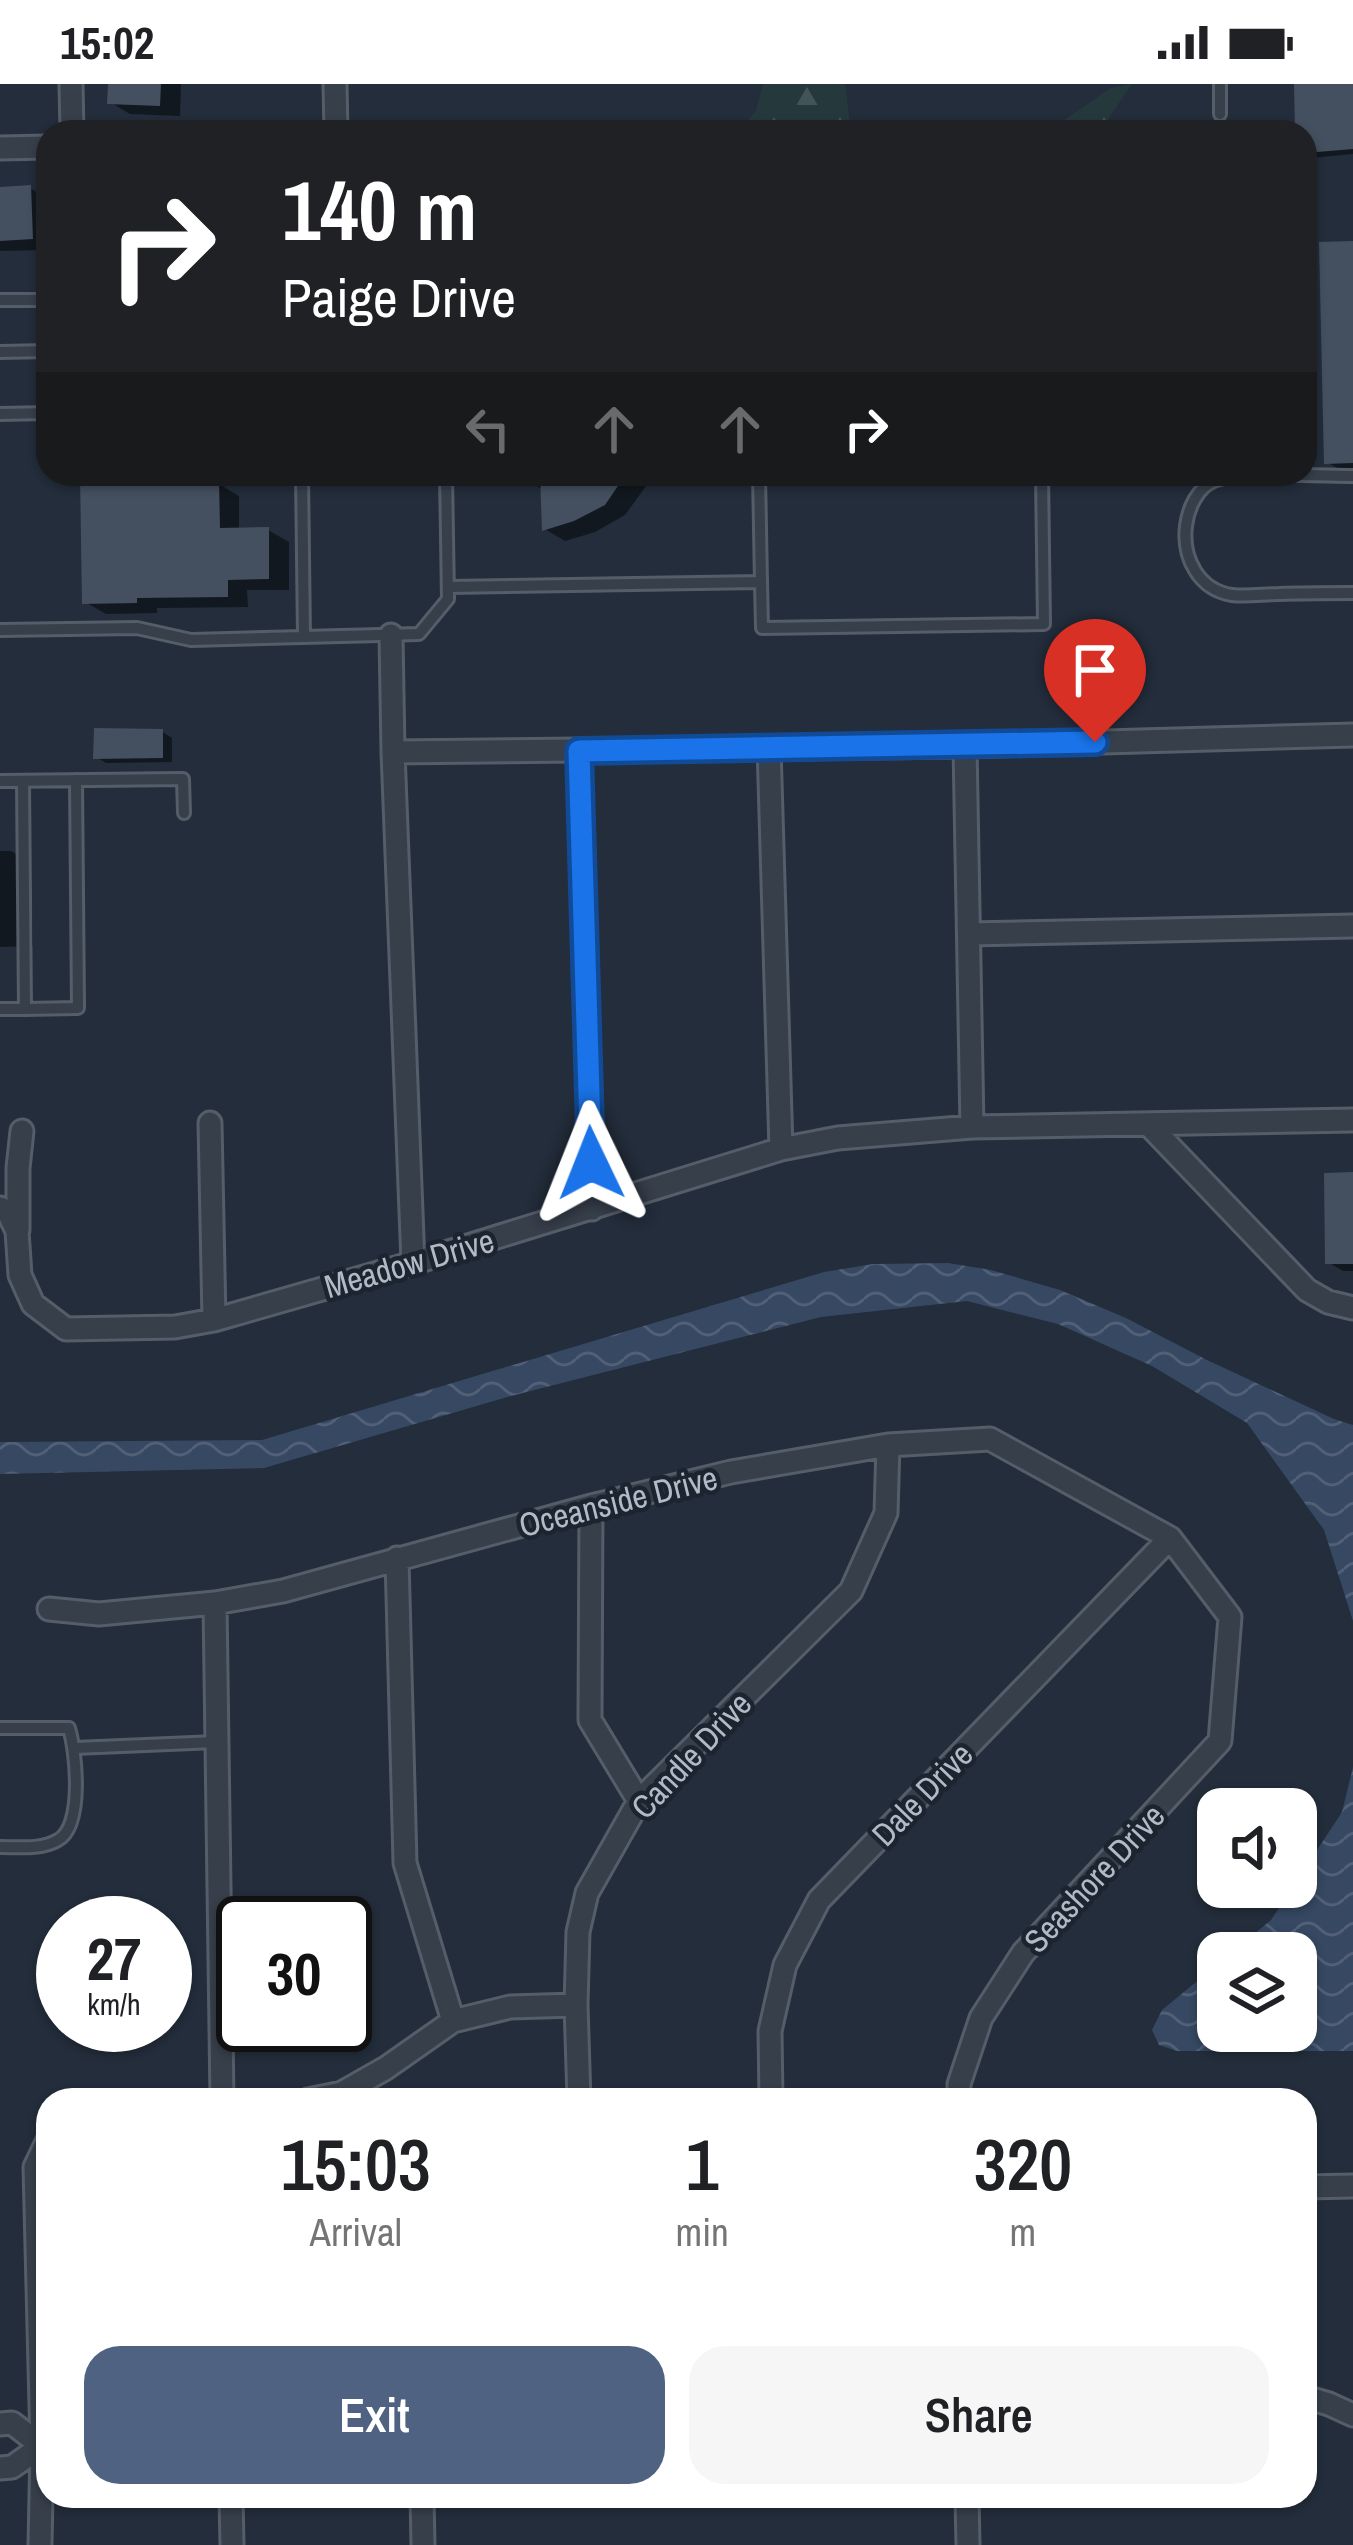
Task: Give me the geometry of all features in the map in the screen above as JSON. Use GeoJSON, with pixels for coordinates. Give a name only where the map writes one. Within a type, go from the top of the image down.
{"type":"FeatureCollection","features":[{"type":"Feature","properties":{"kind":"street"},"geometry":{"type":"LineString","coordinates":[[71,84],[71,120]]}},
{"type":"Feature","properties":{"kind":"street"},"geometry":{"type":"LineString","coordinates":[[335,84],[336,120]]}},
{"type":"Feature","properties":{"kind":"street"},"geometry":{"type":"LineString","coordinates":[[0,148],[36,147]]}},
{"type":"Feature","properties":{"kind":"street"},"geometry":{"type":"LineString","coordinates":[[392,635],[413,1263]]}},
{"type":"Feature","properties":{"kind":"street"},"geometry":{"type":"LineString","coordinates":[[393,752],[965,746],[1353,735]]}},
{"type":"Feature","properties":{"kind":"street"},"geometry":{"type":"LineString","coordinates":[[965,746],[972,1127]]}},
{"type":"Feature","properties":{"kind":"street"},"geometry":{"type":"LineString","coordinates":[[769,747],[781,1149]]}},
{"type":"Feature","properties":{"kind":"street"},"geometry":{"type":"LineString","coordinates":[[579,751],[592,1209]]}},
{"type":"Feature","properties":{"kind":"street"},"geometry":{"type":"LineString","coordinates":[[969,934],[1353,926]]}},
{"type":"Feature","properties":{"kind":"street","name":"Meadow Drive"},"geometry":{"type":"LineString","coordinates":[[22,1131],[17,1231],[20,1276],[33,1304],[66,1330],[175,1327],[214,1320],[781,1149],[838,1138],[972,1127],[1353,1120]]}},
{"type":"Feature","properties":{"kind":"street"},"geometry":{"type":"LineString","coordinates":[[210,1124],[214,1320]]}},
{"type":"Feature","properties":{"kind":"street"},"geometry":{"type":"LineString","coordinates":[[1148,1124],[1307,1290],[1353,1308]]}},
{"type":"Feature","properties":{"kind":"street","name":"Meadow Drive"},"geometry":{"type":"LineString","coordinates":[[0,1208],[17,1231]]}},
{"type":"Feature","properties":{"kind":"street","name":"Oceanside Drive"},"geometry":{"type":"LineString","coordinates":[[49,1609],[98,1614],[283,1591],[731,1472],[888,1445],[990,1439],[1170,1538]]}},
{"type":"Feature","properties":{"kind":"street","name":"Candle Drive"},"geometry":{"type":"LineString","coordinates":[[579,2088],[578,1932],[587,1893],[639,1801],[851,1591],[886,1513],[888,1445]]}},
{"type":"Feature","properties":{"kind":"street"},"geometry":{"type":"LineString","coordinates":[[591,1506],[590,1720],[639,1801]]}},
{"type":"Feature","properties":{"kind":"street","name":"Dale Drive"},"geometry":{"type":"LineString","coordinates":[[771,2088],[770,2031],[785,1965],[820,1900],[1170,1538]]}},
{"type":"Feature","properties":{"kind":"street","name":"Seashore Drive"},"geometry":{"type":"LineString","coordinates":[[959,2088],[981,2018],[1023,1953],[1220,1741],[1230,1617],[1170,1538]]}},
{"type":"Feature","properties":{"kind":"street"},"geometry":{"type":"LineString","coordinates":[[397,1558],[405,1863],[453,2020]]}},
{"type":"Feature","properties":{"kind":"street"},"geometry":{"type":"LineString","coordinates":[[215,1603],[222,2088]]}},
{"type":"Feature","properties":{"kind":"street"},"geometry":{"type":"LineString","coordinates":[[351,2088],[453,2020],[510,2007],[576,2005]]}},
{"type":"Feature","properties":{"kind":"street"},"geometry":{"type":"LineString","coordinates":[[36,2165],[36,2195]]}},
{"type":"Feature","properties":{"kind":"street"},"geometry":{"type":"LineString","coordinates":[[1317,2187],[1353,2186]]}},
{"type":"Feature","properties":{"kind":"street"},"geometry":{"type":"LineString","coordinates":[[1317,2400],[1353,2415]]}},
{"type":"Feature","properties":{"kind":"street"},"geometry":{"type":"LineString","coordinates":[[0,2424],[12,2423],[36,2440]]}},
{"type":"Feature","properties":{"kind":"street"},"geometry":{"type":"LineString","coordinates":[[0,2468],[12,2467],[36,2452]]}},
{"type":"Feature","properties":{"kind":"street"},"geometry":{"type":"LineString","coordinates":[[40,2545],[42,2508]]}},
{"type":"Feature","properties":{"kind":"street"},"geometry":{"type":"LineString","coordinates":[[231,2508],[232,2545]]}},
{"type":"Feature","properties":{"kind":"street"},"geometry":{"type":"LineString","coordinates":[[422,2508],[423,2545]]}},
{"type":"Feature","properties":{"kind":"street"},"geometry":{"type":"LineString","coordinates":[[968,2508],[968,2545]]}},
{"type":"Feature","properties":{"kind":"lane"},"geometry":{"type":"LineString","coordinates":[[1220,84],[1220,114]]}},
{"type":"Feature","properties":{"kind":"lane"},"geometry":{"type":"LineString","coordinates":[[0,301],[36,300]]}},
{"type":"Feature","properties":{"kind":"lane"},"geometry":{"type":"LineString","coordinates":[[0,352],[36,351]]}},
{"type":"Feature","properties":{"kind":"lane"},"geometry":{"type":"LineString","coordinates":[[0,414],[36,413]]}},
{"type":"Feature","properties":{"kind":"lane"},"geometry":{"type":"LineString","coordinates":[[1317,476],[1353,476]]}},
{"type":"Feature","properties":{"kind":"lane"},"geometry":{"type":"LineString","coordinates":[[302,486],[304,637]]}},
{"type":"Feature","properties":{"kind":"lane"},"geometry":{"type":"LineString","coordinates":[[0,630],[136,628],[191,640],[419,634],[448,599],[446,486]]}},
{"type":"Feature","properties":{"kind":"lane"},"geometry":{"type":"LineString","coordinates":[[759,486],[762,628],[1044,624],[1042,486]]}},
{"type":"Feature","properties":{"kind":"lane"},"geometry":{"type":"LineString","coordinates":[[1206,486],[1188,510],[1185,532],[1195,573],[1210,588],[1232,595],[1353,592]]}},
{"type":"Feature","properties":{"kind":"lane"},"geometry":{"type":"LineString","coordinates":[[448,587],[761,581]]}},
{"type":"Feature","properties":{"kind":"lane"},"geometry":{"type":"LineString","coordinates":[[0,781],[183,779],[184,813]]}},
{"type":"Feature","properties":{"kind":"lane"},"geometry":{"type":"LineString","coordinates":[[0,1009],[78,1008],[76,780]]}},
{"type":"Feature","properties":{"kind":"lane"},"geometry":{"type":"LineString","coordinates":[[23,781],[25,1009]]}},
{"type":"Feature","properties":{"kind":"lane"},"geometry":{"type":"LineString","coordinates":[[0,1728],[69,1728],[75,1748],[73,1820],[66,1834],[38,1846],[0,1847]]}},
{"type":"Feature","properties":{"kind":"lane"},"geometry":{"type":"LineString","coordinates":[[75,1748],[216,1742]]}},
{"type":"Feature","properties":{"kind":"green space"},"geometry":{"type":"Polygon","coordinates":[[[763,84],[845,84],[849,120],[748,120],[756,111],[763,84]]]}},
{"type":"Feature","properties":{"kind":"green space"},"geometry":{"type":"Polygon","coordinates":[[[1132,84],[1107,120],[1064,120],[1111,88],[1132,84]]]}},
{"type":"Feature","properties":{"kind":"water"},"geometry":{"type":"Polygon","coordinates":[[[948,1263],[1060,1290],[1353,1425],[1353,1621],[1324,1530],[1247,1423],[1152,1366],[1058,1324],[967,1301],[821,1317],[511,1396],[264,1468],[0,1474],[0,1442],[262,1440],[824,1272],[873,1264],[948,1263]]]}},
{"type":"Feature","properties":{"kind":"water"},"geometry":{"type":"Polygon","coordinates":[[[1353,1767],[1353,2051],[1317,2051],[1317,1932],[1256,1932],[1279,1908],[1317,1908],[1317,1850],[1342,1812],[1353,1767]]]}},
{"type":"Feature","properties":{"kind":"water"},"geometry":{"type":"Polygon","coordinates":[[[1197,1981],[1197,2051],[1159,2045],[1152,2030],[1162,2010],[1197,1981]]]}},
{"type":"Feature","properties":{"kind":"building"},"geometry":{"type":"Polygon","coordinates":[[[108,84],[161,84],[160,106],[107,104],[108,84]]]}},
{"type":"Feature","properties":{"kind":"building"},"geometry":{"type":"Polygon","coordinates":[[[1294,84],[1353,84],[1353,149],[1317,152],[1317,120],[1295,120],[1294,84]]]}},
{"type":"Feature","properties":{"kind":"building"},"geometry":{"type":"Polygon","coordinates":[[[31,185],[33,239],[0,241],[0,187],[31,185]]]}},
{"type":"Feature","properties":{"kind":"building"},"geometry":{"type":"Polygon","coordinates":[[[1353,241],[1353,463],[1324,464],[1319,242],[1353,241]]]}},
{"type":"Feature","properties":{"kind":"building"},"geometry":{"type":"Polygon","coordinates":[[[80,486],[219,486],[220,528],[269,527],[269,579],[228,580],[228,597],[82,604],[80,486]]]}},
{"type":"Feature","properties":{"kind":"building"},"geometry":{"type":"Polygon","coordinates":[[[540,486],[618,486],[605,505],[542,531],[540,486]]]}},
{"type":"Feature","properties":{"kind":"building"},"geometry":{"type":"Polygon","coordinates":[[[94,728],[163,729],[163,758],[93,759],[94,728]]]}},
{"type":"Feature","properties":{"kind":"building"},"geometry":{"type":"Polygon","coordinates":[[[1353,1172],[1353,1264],[1325,1264],[1324,1173],[1353,1172]]]}},
{"type":"Feature","properties":{"kind":"route"},"geometry":{"type":"LineString","coordinates":[[591,1163],[579,751],[1095,742]]}}]}
